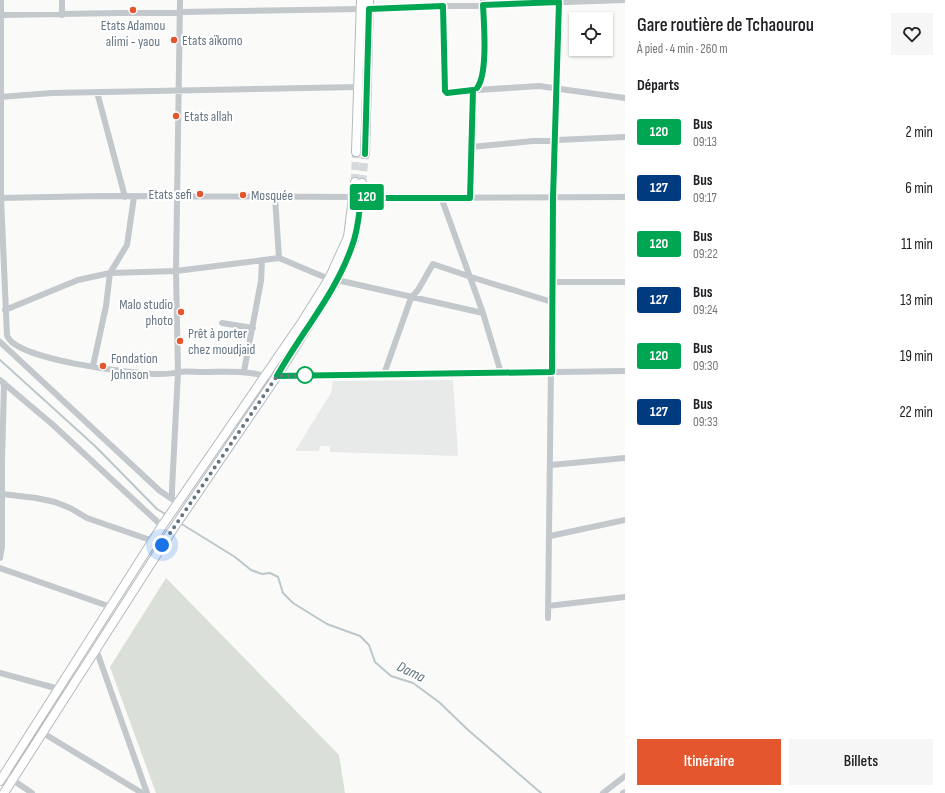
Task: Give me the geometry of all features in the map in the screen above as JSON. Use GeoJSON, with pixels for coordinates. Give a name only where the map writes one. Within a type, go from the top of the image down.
{"type":"FeatureCollection","features":[{"type":"Feature","properties":{"kind":"main road"},"geometry":{"type":"LineString","coordinates":[[361,0],[365,9],[365,154]]}},
{"type":"Feature","properties":{"kind":"main road"},"geometry":{"type":"LineString","coordinates":[[356,152],[358,87],[365,9],[369,0]]}},
{"type":"Feature","properties":{"kind":"main road"},"geometry":{"type":"LineString","coordinates":[[4,793],[184,512],[277,376],[333,279],[348,237],[359,182]]}},
{"type":"Feature","properties":{"kind":"main road"},"geometry":{"type":"LineString","coordinates":[[2,778],[176,503],[333,279]]}},
{"type":"Feature","properties":{"kind":"street"},"geometry":{"type":"LineString","coordinates":[[1,0],[1,198],[5,310],[9,346],[160,491],[176,503]]}},
{"type":"Feature","properties":{"kind":"street"},"geometry":{"type":"LineString","coordinates":[[62,0],[62,15]]}},
{"type":"Feature","properties":{"kind":"street"},"geometry":{"type":"LineString","coordinates":[[176,503],[178,372],[176,196],[180,0]]}},
{"type":"Feature","properties":{"kind":"street"},"geometry":{"type":"LineString","coordinates":[[423,7],[424,0]]}},
{"type":"Feature","properties":{"kind":"street"},"geometry":{"type":"LineString","coordinates":[[1,15],[365,9],[483,3],[625,0]]}},
{"type":"Feature","properties":{"kind":"street"},"geometry":{"type":"LineString","coordinates":[[548,618],[553,198],[559,1]]}},
{"type":"Feature","properties":{"kind":"street"},"geometry":{"type":"LineString","coordinates":[[470,198],[473,90],[480,84],[483,64],[483,3]]}},
{"type":"Feature","properties":{"kind":"street"},"geometry":{"type":"LineString","coordinates":[[443,6],[445,91],[447,93],[539,86],[625,98]]}},
{"type":"Feature","properties":{"kind":"street"},"geometry":{"type":"LineString","coordinates":[[1,97],[97,92],[358,87]]}},
{"type":"Feature","properties":{"kind":"street"},"geometry":{"type":"LineString","coordinates":[[97,92],[125,197]]}},
{"type":"Feature","properties":{"kind":"street"},"geometry":{"type":"LineString","coordinates":[[471,147],[625,136]]}},
{"type":"Feature","properties":{"kind":"street"},"geometry":{"type":"LineString","coordinates":[[1,198],[176,196],[625,198]]}},
{"type":"Feature","properties":{"kind":"street"},"geometry":{"type":"LineString","coordinates":[[93,366],[106,306],[110,273],[127,245],[134,197]]}},
{"type":"Feature","properties":{"kind":"street"},"geometry":{"type":"LineString","coordinates":[[275,197],[279,258]]}},
{"type":"Feature","properties":{"kind":"street"},"geometry":{"type":"LineString","coordinates":[[441,197],[471,277],[501,373]]}},
{"type":"Feature","properties":{"kind":"street"},"geometry":{"type":"LineString","coordinates":[[5,310],[78,280],[110,273],[176,271],[279,258],[333,279],[411,298],[483,313]]}},
{"type":"Feature","properties":{"kind":"street"},"geometry":{"type":"LineString","coordinates":[[244,371],[261,281],[262,261]]}},
{"type":"Feature","properties":{"kind":"street"},"geometry":{"type":"LineString","coordinates":[[384,374],[411,298],[418,290],[433,264],[552,302]]}},
{"type":"Feature","properties":{"kind":"street"},"geometry":{"type":"LineString","coordinates":[[553,282],[625,282]]}},
{"type":"Feature","properties":{"kind":"street"},"geometry":{"type":"LineString","coordinates":[[222,324],[253,328]]}},
{"type":"Feature","properties":{"kind":"street"},"geometry":{"type":"LineString","coordinates":[[0,342],[32,354],[138,373],[169,374],[178,372],[244,371],[266,376],[277,376],[625,371]]}},
{"type":"Feature","properties":{"kind":"street"},"geometry":{"type":"LineString","coordinates":[[0,350],[9,346]]}},
{"type":"Feature","properties":{"kind":"street"},"geometry":{"type":"LineString","coordinates":[[0,558],[2,547],[2,382]]}},
{"type":"Feature","properties":{"kind":"street"},"geometry":{"type":"LineString","coordinates":[[2,382],[164,523]]}},
{"type":"Feature","properties":{"kind":"street"},"geometry":{"type":"LineString","coordinates":[[551,465],[625,458]]}},
{"type":"Feature","properties":{"kind":"street"},"geometry":{"type":"LineString","coordinates":[[2,494],[55,502],[70,508],[87,518],[153,540]]}},
{"type":"Feature","properties":{"kind":"street"},"geometry":{"type":"LineString","coordinates":[[550,536],[625,520]]}},
{"type":"Feature","properties":{"kind":"street"},"geometry":{"type":"LineString","coordinates":[[0,568],[111,607]]}},
{"type":"Feature","properties":{"kind":"street"},"geometry":{"type":"LineString","coordinates":[[548,606],[625,597]]}},
{"type":"Feature","properties":{"kind":"street"},"geometry":{"type":"LineString","coordinates":[[96,649],[147,793]]}},
{"type":"Feature","properties":{"kind":"street"},"geometry":{"type":"LineString","coordinates":[[0,673],[59,690]]}},
{"type":"Feature","properties":{"kind":"street"},"geometry":{"type":"LineString","coordinates":[[43,733],[142,793]]}},
{"type":"Feature","properties":{"kind":"street"},"geometry":{"type":"LineString","coordinates":[[603,793],[625,776]]}},
{"type":"Feature","properties":{"kind":"street"},"geometry":{"type":"LineString","coordinates":[[2,778],[12,780],[32,793]]}},
{"type":"Feature","properties":{"kind":"shaded area"},"geometry":{"type":"Polygon","coordinates":[[[453,380],[458,456],[330,452],[330,446],[320,446],[319,451],[295,451],[331,393],[333,381],[453,380]]]}},
{"type":"Feature","properties":{"kind":"shaded area"},"geometry":{"type":"Polygon","coordinates":[[[166,578],[339,755],[345,793],[156,793],[110,667],[166,578]]]}},
{"type":"Feature","properties":{"kind":"waterway"},"geometry":{"type":"LineString","coordinates":[[0,360],[95,446],[157,509],[167,515]]}},
{"type":"Feature","properties":{"kind":"waterway","name":"Dama"},"geometry":{"type":"LineString","coordinates":[[180,523],[235,557],[251,570],[262,574],[270,573],[278,577],[283,593],[293,603],[327,624],[360,636],[369,645],[375,662],[391,676],[413,683],[439,702],[467,729],[541,793]]}},
{"type":"Feature","properties":{"kind":"tunnel"},"geometry":{"type":"LineString","coordinates":[[355,182],[356,152]]}},
{"type":"Feature","properties":{"kind":"tunnel"},"geometry":{"type":"LineString","coordinates":[[362,183],[365,154]]}},
{"type":"Feature","properties":{"kind":"bus line","name":"120"},"geometry":{"type":"LineString","coordinates":[[365,154],[369,9],[443,6],[445,91],[447,93],[473,90],[470,198],[361,198],[353,245],[337,280],[293,348],[277,376],[552,372],[552,240],[559,2],[483,5],[483,64],[480,84],[477,88]]}},
{"type":"Feature","properties":{"kind":"place","name":"Etats Adamou alimi - yaou"},"geometry":{"type":"Point","coordinates":[133,10]}},
{"type":"Feature","properties":{"kind":"place","name":"Etats aïkomo"},"geometry":{"type":"Point","coordinates":[174,40]}},
{"type":"Feature","properties":{"kind":"place","name":"Etats allah"},"geometry":{"type":"Point","coordinates":[176,116]}},
{"type":"Feature","properties":{"kind":"place","name":"Etats sefi"},"geometry":{"type":"Point","coordinates":[200,194]}},
{"type":"Feature","properties":{"kind":"place","name":"Mosquée"},"geometry":{"type":"Point","coordinates":[243,195]}},
{"type":"Feature","properties":{"kind":"place","name":"Malo studio photo"},"geometry":{"type":"Point","coordinates":[181,312]}},
{"type":"Feature","properties":{"kind":"place","name":"Prêt à porter chez moudjaid"},"geometry":{"type":"Point","coordinates":[180,341]}},
{"type":"Feature","properties":{"kind":"place","name":"Fondation Johnson"},"geometry":{"type":"Point","coordinates":[103,366]}},
{"type":"Feature","properties":{"kind":"route"},"geometry":{"type":"LineString","coordinates":[[162,545],[277,376],[308,375],[305,375]]}}]}
